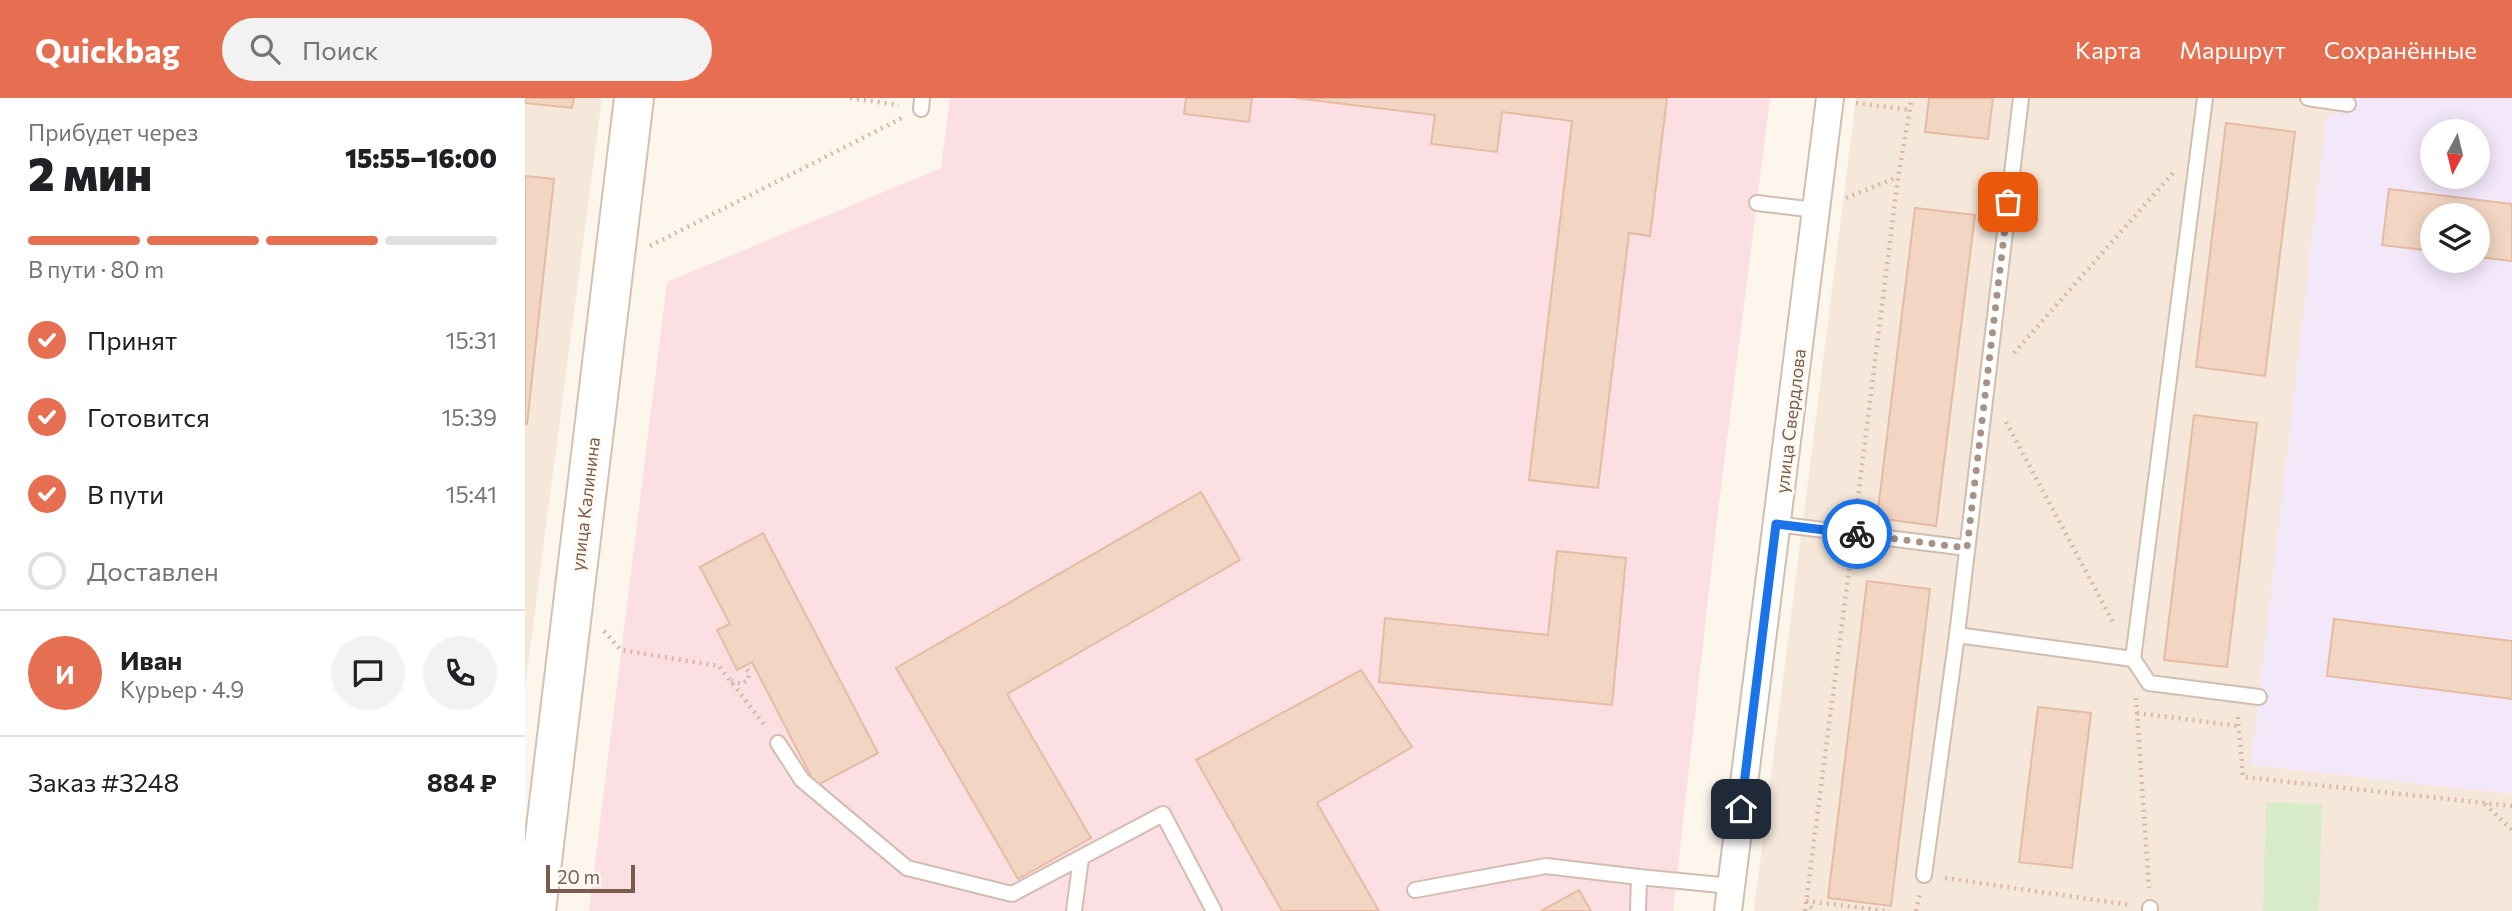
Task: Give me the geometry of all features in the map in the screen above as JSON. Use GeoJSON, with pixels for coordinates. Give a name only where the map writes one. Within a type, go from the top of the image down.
{"type":"FeatureCollection","features":[{"type":"Feature","properties":{"kind":"street","name":"улица Калинина"},"geometry":{"type":"LineString","coordinates":[[536,911],[634,98]]}},
{"type":"Feature","properties":{"kind":"street","name":"улица Свердлова"},"geometry":{"type":"LineString","coordinates":[[1729,899],[1830,99]]}},
{"type":"Feature","properties":{"kind":"lane"},"geometry":{"type":"LineString","coordinates":[[1924,875],[1957,635],[2021,98]]}},
{"type":"Feature","properties":{"kind":"lane"},"geometry":{"type":"LineString","coordinates":[[2205,98],[2133,659],[2150,683],[2259,697]]}},
{"type":"Feature","properties":{"kind":"lane"},"geometry":{"type":"LineString","coordinates":[[2308,98],[2348,104]]}},
{"type":"Feature","properties":{"kind":"lane"},"geometry":{"type":"LineString","coordinates":[[1757,203],[1816,210]]}},
{"type":"Feature","properties":{"kind":"lane"},"geometry":{"type":"LineString","coordinates":[[1776,524],[1967,548]]}},
{"type":"Feature","properties":{"kind":"lane"},"geometry":{"type":"LineString","coordinates":[[1957,635],[2133,659]]}},
{"type":"Feature","properties":{"kind":"lane"},"geometry":{"type":"LineString","coordinates":[[778,743],[803,780],[907,868],[1012,894],[1164,814],[1214,911]]}},
{"type":"Feature","properties":{"kind":"lane"},"geometry":{"type":"LineString","coordinates":[[1075,911],[1081,858]]}},
{"type":"Feature","properties":{"kind":"lane"},"geometry":{"type":"LineString","coordinates":[[1415,890],[1546,866],[1639,877],[1729,899]]}},
{"type":"Feature","properties":{"kind":"lane"},"geometry":{"type":"LineString","coordinates":[[1638,911],[1639,877]]}},
{"type":"Feature","properties":{"kind":"path"},"geometry":{"type":"LineString","coordinates":[[850,98],[921,103]]}},
{"type":"Feature","properties":{"kind":"path"},"geometry":{"type":"LineString","coordinates":[[1805,911],[1898,177],[1912,98]]}},
{"type":"Feature","properties":{"kind":"path"},"geometry":{"type":"LineString","coordinates":[[1830,99],[1910,110]]}},
{"type":"Feature","properties":{"kind":"path"},"geometry":{"type":"LineString","coordinates":[[613,268],[921,103]]}},
{"type":"Feature","properties":{"kind":"path"},"geometry":{"type":"LineString","coordinates":[[1916,911],[1924,875],[2150,910],[2133,659],[1985,385],[2199,144]]}},
{"type":"Feature","properties":{"kind":"path"},"geometry":{"type":"LineString","coordinates":[[1816,210],[1898,177]]}},
{"type":"Feature","properties":{"kind":"path"},"geometry":{"type":"LineString","coordinates":[[571,622],[600,627],[621,650],[719,666],[778,743]]}},
{"type":"Feature","properties":{"kind":"path"},"geometry":{"type":"LineString","coordinates":[[730,681],[742,684],[748,680],[749,672],[744,666]]}},
{"type":"Feature","properties":{"kind":"path"},"geometry":{"type":"LineString","coordinates":[[2235,694],[2243,777],[2512,806]]}},
{"type":"Feature","properties":{"kind":"path"},"geometry":{"type":"LineString","coordinates":[[2137,713],[2239,726]]}},
{"type":"Feature","properties":{"kind":"path"},"geometry":{"type":"LineString","coordinates":[[2484,803],[2512,830]]}},
{"type":"Feature","properties":{"kind":"path"},"geometry":{"type":"LineString","coordinates":[[1806,901],[1814,911]]}},
{"type":"Feature","properties":{"kind":"path"},"geometry":{"type":"LineString","coordinates":[[1806,901],[1887,911]]}},
{"type":"Feature","properties":{"kind":"shaded area"},"geometry":{"type":"Polygon","coordinates":[[[525,98],[602,98],[525,687],[525,98]]]}},
{"type":"Feature","properties":{"kind":"shaded area"},"geometry":{"type":"Polygon","coordinates":[[[950,98],[1770,98],[1716,528],[1673,911],[589,911],[667,282],[941,168],[950,98]]]}},
{"type":"Feature","properties":{"kind":"shaded area"},"geometry":{"type":"Polygon","coordinates":[[[1856,98],[2512,98],[2512,911],[1754,911],[1856,98]]]}},
{"type":"Feature","properties":{"kind":"shaded area"},"geometry":{"type":"Polygon","coordinates":[[[2357,98],[2512,98],[2512,794],[2251,765],[2326,119],[2357,98]]]}},
{"type":"Feature","properties":{"kind":"green space"},"geometry":{"type":"Polygon","coordinates":[[[2266,802],[2322,804],[2319,911],[2263,911],[2266,802]]]}},
{"type":"Feature","properties":{"kind":"building"},"geometry":{"type":"Polygon","coordinates":[[[525,98],[574,98],[572,108],[525,103],[525,98]]]}},
{"type":"Feature","properties":{"kind":"building"},"geometry":{"type":"Polygon","coordinates":[[[1186,98],[1252,98],[1249,122],[1184,114],[1186,98]]]}},
{"type":"Feature","properties":{"kind":"building"},"geometry":{"type":"Polygon","coordinates":[[[1295,98],[1667,98],[1650,236],[1629,233],[1598,488],[1529,480],[1572,121],[1502,112],[1497,152],[1431,144],[1435,115],[1295,98]]]}},
{"type":"Feature","properties":{"kind":"building"},"geometry":{"type":"Polygon","coordinates":[[[1929,98],[1993,98],[1988,139],[1925,132],[1929,98]]]}},
{"type":"Feature","properties":{"kind":"building"},"geometry":{"type":"Polygon","coordinates":[[[2226,123],[2295,132],[2265,376],[2196,367],[2226,123]]]}},
{"type":"Feature","properties":{"kind":"building"},"geometry":{"type":"Polygon","coordinates":[[[525,176],[554,179],[527,424],[525,424],[525,176]]]}},
{"type":"Feature","properties":{"kind":"building"},"geometry":{"type":"Polygon","coordinates":[[[2389,189],[2512,204],[2512,261],[2490,258],[2490,203],[2420,203],[2420,249],[2382,245],[2389,189]]]}},
{"type":"Feature","properties":{"kind":"building"},"geometry":{"type":"Polygon","coordinates":[[[1915,208],[1975,215],[1936,526],[1877,518],[1915,208]]]}},
{"type":"Feature","properties":{"kind":"building"},"geometry":{"type":"Polygon","coordinates":[[[2194,415],[2257,423],[2227,667],[2164,660],[2194,415]]]}},
{"type":"Feature","properties":{"kind":"building"},"geometry":{"type":"Polygon","coordinates":[[[1201,492],[1240,560],[1007,694],[1091,838],[1018,879],[896,668],[1201,492]]]}},
{"type":"Feature","properties":{"kind":"building"},"geometry":{"type":"Polygon","coordinates":[[[763,533],[878,753],[816,786],[752,662],[737,670],[717,630],[730,624],[700,567],[763,533]]]}},
{"type":"Feature","properties":{"kind":"building"},"geometry":{"type":"Polygon","coordinates":[[[1557,551],[1626,558],[1612,705],[1379,682],[1385,618],[1548,635],[1557,551]]]}},
{"type":"Feature","properties":{"kind":"building"},"geometry":{"type":"Polygon","coordinates":[[[1867,581],[1930,589],[1891,906],[1828,898],[1867,581]]]}},
{"type":"Feature","properties":{"kind":"building"},"geometry":{"type":"Polygon","coordinates":[[[2334,619],[2512,641],[2512,699],[2327,676],[2334,619]]]}},
{"type":"Feature","properties":{"kind":"building"},"geometry":{"type":"Polygon","coordinates":[[[1361,670],[1412,747],[1317,803],[1379,911],[1282,911],[1196,760],[1361,670]]]}},
{"type":"Feature","properties":{"kind":"building"},"geometry":{"type":"Polygon","coordinates":[[[2038,707],[2091,713],[2072,868],[2019,862],[2038,707]]]}},
{"type":"Feature","properties":{"kind":"building"},"geometry":{"type":"Polygon","coordinates":[[[1579,890],[1591,911],[1541,911],[1579,890]]]}},
{"type":"Feature","properties":{"kind":"way so far"},"geometry":{"type":"LineString","coordinates":[[1857,534],[1967,548],[2008,202]]}},
{"type":"Feature","properties":{"kind":"route"},"geometry":{"type":"LineString","coordinates":[[1741,809],[1776,524],[1857,534]]}}]}
